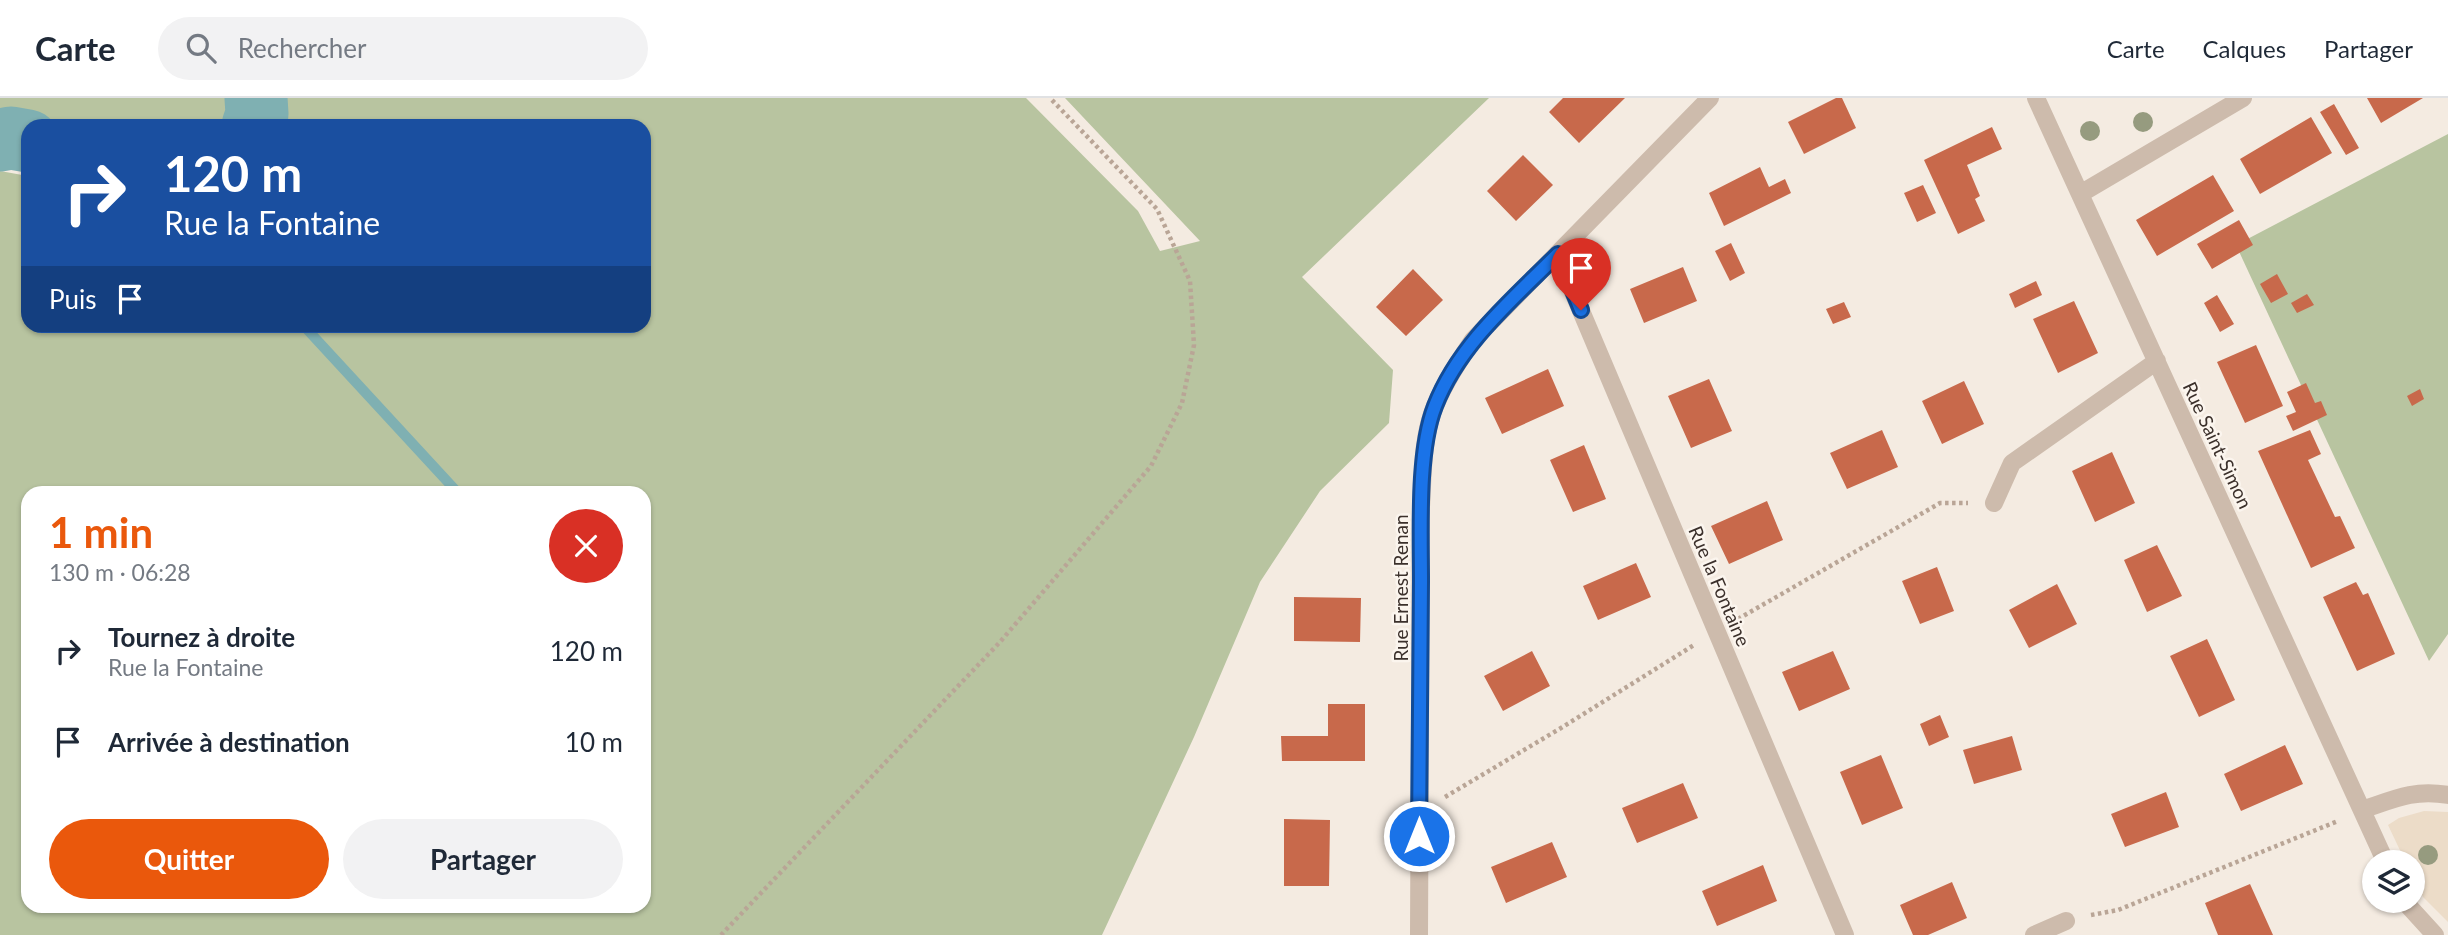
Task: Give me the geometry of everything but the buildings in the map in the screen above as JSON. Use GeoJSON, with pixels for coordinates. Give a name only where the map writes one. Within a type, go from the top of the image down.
{"type":"FeatureCollection","features":[{"type":"Feature","properties":{"kind":"street","name":"Rue Ernest Renan"},"geometry":{"type":"LineString","coordinates":[[1419,935],[1421,507],[1425,446],[1434,408],[1450,374],[1473,340],[1710,98]]}},
{"type":"Feature","properties":{"kind":"street","name":"Rue Saint-Simon"},"geometry":{"type":"LineString","coordinates":[[2036,98],[2380,850]]}},
{"type":"Feature","properties":{"kind":"street"},"geometry":{"type":"LineString","coordinates":[[2080,194],[2243,98]]}},
{"type":"Feature","properties":{"kind":"street","name":"Rue la Fontaine"},"geometry":{"type":"LineString","coordinates":[[1558,254],[1845,935]]}},
{"type":"Feature","properties":{"kind":"street"},"geometry":{"type":"LineString","coordinates":[[1994,503],[2012,463],[2157,361]]}},
{"type":"Feature","properties":{"kind":"street"},"geometry":{"type":"LineString","coordinates":[[2362,810],[2405,795],[2428,792],[2448,795]]}},
{"type":"Feature","properties":{"kind":"street"},"geometry":{"type":"LineString","coordinates":[[2415,913],[2435,935]]}},
{"type":"Feature","properties":{"kind":"street"},"geometry":{"type":"LineString","coordinates":[[2034,935],[2066,921]]}},
{"type":"Feature","properties":{"kind":"path"},"geometry":{"type":"LineString","coordinates":[[721,935],[1000,642],[1151,466],[1182,403],[1194,345],[1190,281],[1157,209],[1050,98]]}},
{"type":"Feature","properties":{"kind":"path"},"geometry":{"type":"LineString","coordinates":[[2066,921],[2118,909],[2362,810]]}},
{"type":"Feature","properties":{"kind":"green space"},"geometry":{"type":"Polygon","coordinates":[[[0,98],[234,98],[237,104],[233,119],[21,119],[21,124],[0,120],[0,98]]]}},
{"type":"Feature","properties":{"kind":"green space"},"geometry":{"type":"Polygon","coordinates":[[[276,98],[1026,98],[1138,211],[1160,251],[1200,241],[1065,98],[1489,98],[1302,277],[1393,370],[1389,423],[1320,491],[1260,582],[1194,737],[1102,935],[0,935],[0,171],[21,175],[21,333],[651,333],[651,119],[278,119],[276,98]]]}},
{"type":"Feature","properties":{"kind":"green space"},"geometry":{"type":"Polygon","coordinates":[[[2448,134],[2448,634],[2429,661],[2236,245],[2448,134]]]}},
{"type":"Feature","properties":{"kind":"shaded area"},"geometry":{"type":"Polygon","coordinates":[[[2424,811],[2448,812],[2448,922],[2425,899],[2425,850],[2400,850],[2388,825],[2399,818],[2424,811]]]}},
{"type":"Feature","properties":{"kind":"waterway"},"geometry":{"type":"LineString","coordinates":[[255,119],[256,98]]}},
{"type":"Feature","properties":{"kind":"waterway"},"geometry":{"type":"LineString","coordinates":[[0,140],[21,140]]}},
{"type":"Feature","properties":{"kind":"waterway"},"geometry":{"type":"LineString","coordinates":[[310,333],[452,486]]}},
{"type":"Feature","properties":{"kind":"route"},"geometry":{"type":"LineString","coordinates":[[1419,836],[1421,507],[1425,446],[1434,408],[1450,374],[1473,340],[1558,254],[1581,310]]}}]}
